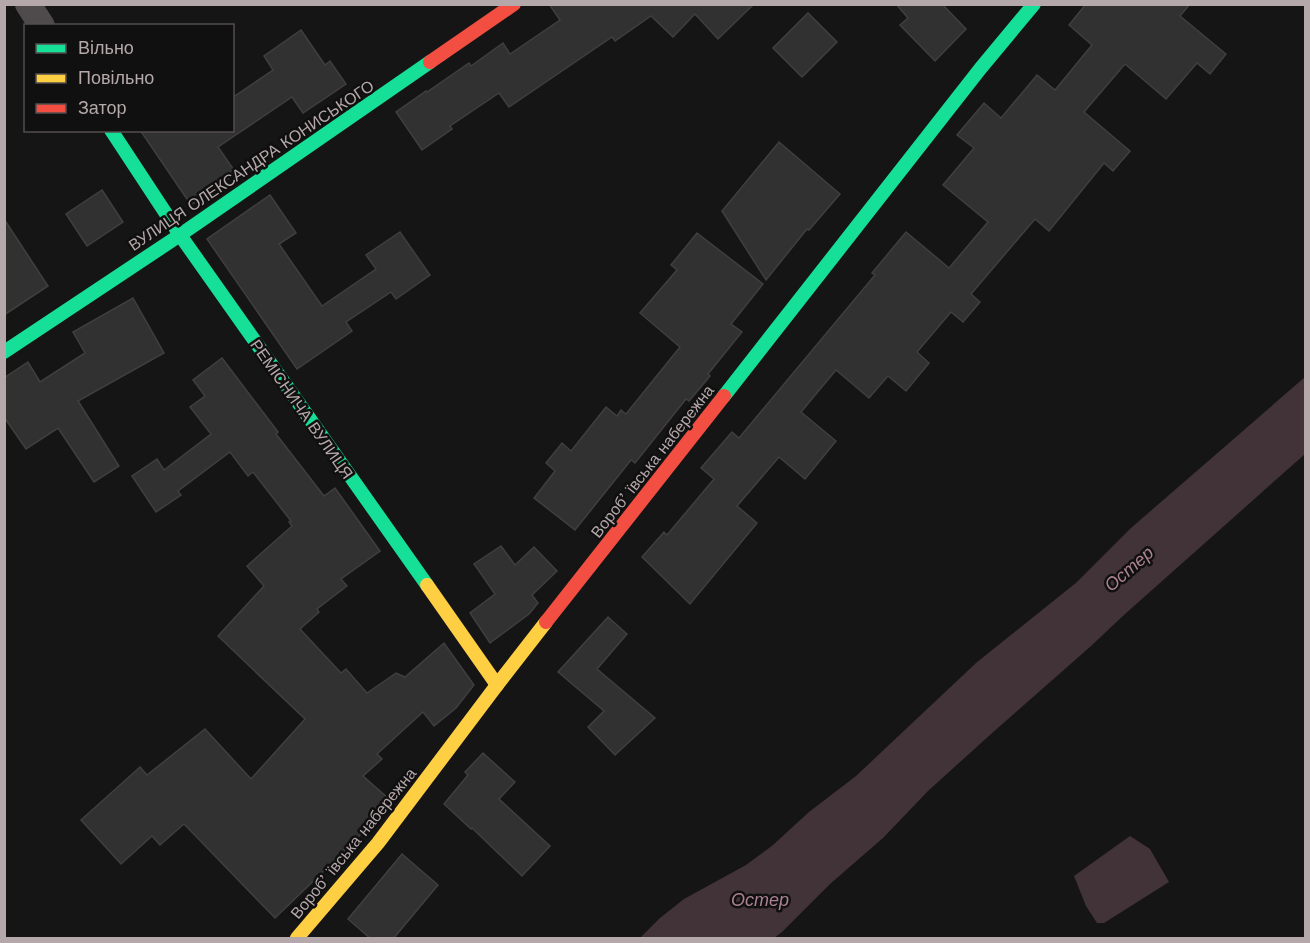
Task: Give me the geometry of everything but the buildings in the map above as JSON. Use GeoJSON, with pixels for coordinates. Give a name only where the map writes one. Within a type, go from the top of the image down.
{"type":"FeatureCollection","features":[{"type":"Feature","properties":{"kind":"street"},"geometry":{"type":"LineString","coordinates":[[28,4],[41,24]]}},
{"type":"Feature","properties":{"kind":"street","name":"ВУЛИЦЯ ОЛЕКСАНДРА КОНИСЬКОГО"},"geometry":{"type":"LineString","coordinates":[[4,352],[180,235],[514,4]]}},
{"type":"Feature","properties":{"kind":"street","name":"Воробʼївська набережна"},"geometry":{"type":"LineString","coordinates":[[297,939],[378,843],[497,685],[980,69],[1034,4]]}},
{"type":"Feature","properties":{"kind":"street","name":"РЕМІСНИЧА ВУЛИЦЯ"},"geometry":{"type":"LineString","coordinates":[[112,132],[180,235],[497,685]]}},
{"type":"Feature","properties":{"kind":"water","name":"Остер"},"geometry":{"type":"Polygon","coordinates":[[[1305,377],[1305,454],[928,791],[883,838],[830,884],[782,932],[774,938],[640,938],[684,899],[746,865],[773,845],[809,812],[856,776],[976,663],[1077,582],[1131,528],[1305,377]]]}},
{"type":"Feature","properties":{"kind":"water"},"geometry":{"type":"Polygon","coordinates":[[[1130,836],[1150,849],[1169,882],[1104,923],[1097,923],[1086,906],[1074,876],[1130,836]]]}},
{"type":"Feature","properties":{"kind":"traffic: fast"},"geometry":{"type":"LineString","coordinates":[[724,396],[980,69],[1034,4]]}},
{"type":"Feature","properties":{"kind":"traffic: fast"},"geometry":{"type":"LineString","coordinates":[[4,352],[180,235],[430,62]]}},
{"type":"Feature","properties":{"kind":"traffic: fast"},"geometry":{"type":"LineString","coordinates":[[112,132],[180,235],[427,585]]}},
{"type":"Feature","properties":{"kind":"traffic: slow"},"geometry":{"type":"LineString","coordinates":[[427,585],[497,685]]}},
{"type":"Feature","properties":{"kind":"traffic: slow"},"geometry":{"type":"LineString","coordinates":[[297,938],[378,843],[546,622]]}},
{"type":"Feature","properties":{"kind":"traffic: jam"},"geometry":{"type":"LineString","coordinates":[[430,62],[514,4]]}},
{"type":"Feature","properties":{"kind":"traffic: jam"},"geometry":{"type":"LineString","coordinates":[[546,622],[724,396]]}}]}
